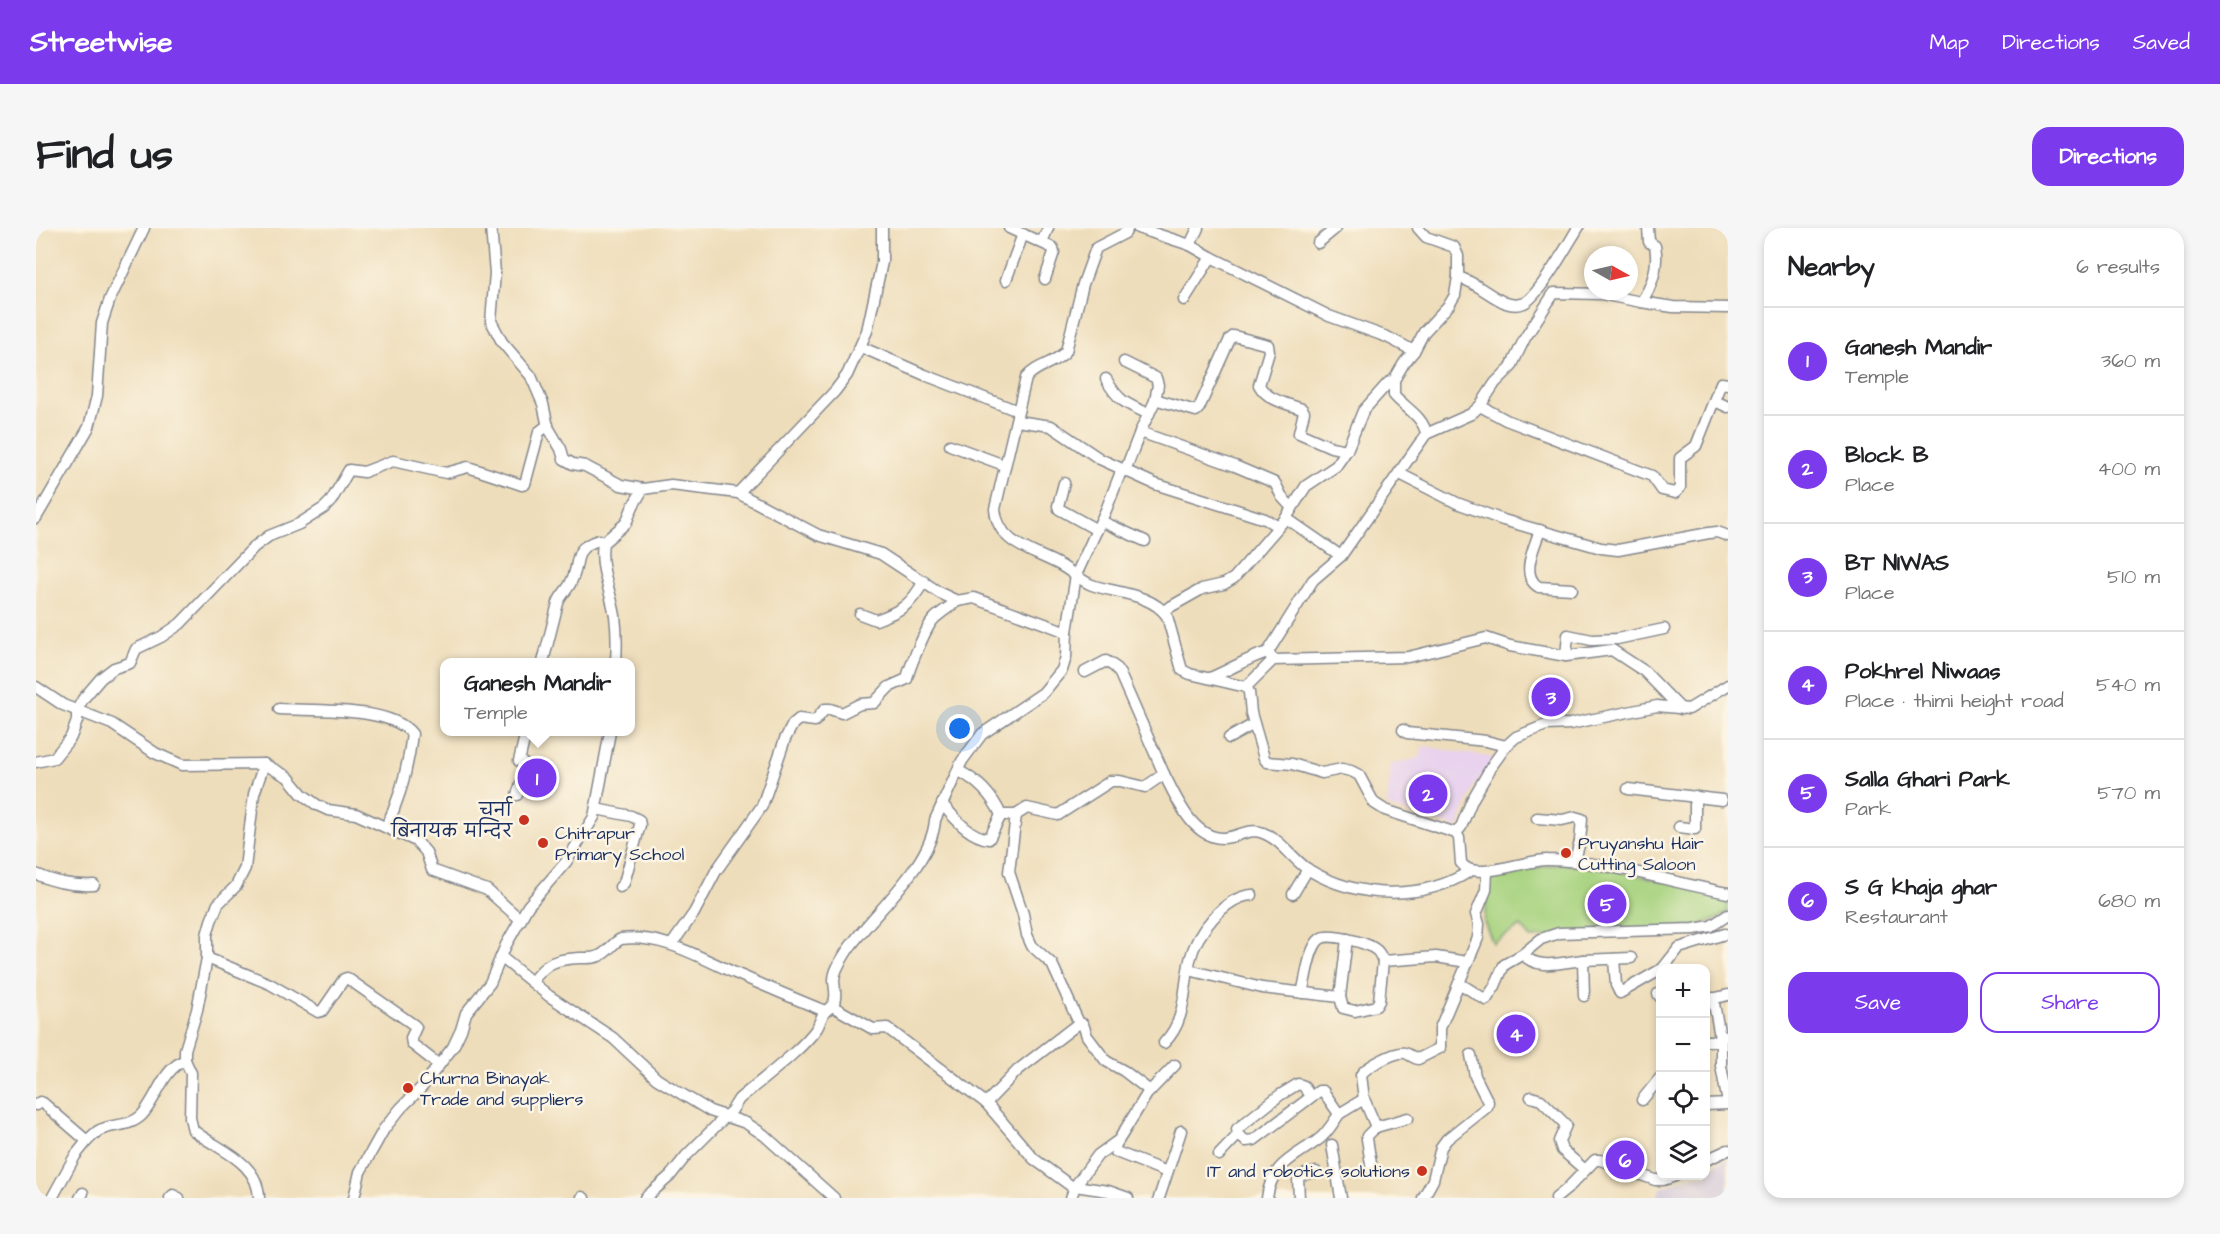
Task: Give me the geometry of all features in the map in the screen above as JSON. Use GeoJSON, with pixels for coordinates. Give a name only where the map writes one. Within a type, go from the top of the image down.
{"type":"FeatureCollection","features":[{"type":"Feature","properties":{"kind":"street"},"geometry":{"type":"LineString","coordinates":[[36,518],[89,428],[96,396],[104,316],[144,228]]}},
{"type":"Feature","properties":{"kind":"street"},"geometry":{"type":"LineString","coordinates":[[491,228],[495,273],[491,321],[502,342],[531,376],[543,404],[548,425],[564,459],[594,470],[610,481],[621,485],[643,489],[671,485],[738,493],[818,535],[881,554],[940,593],[957,601]]}},
{"type":"Feature","properties":{"kind":"street"},"geometry":{"type":"LineString","coordinates":[[738,493],[835,391],[846,375],[867,331],[880,273],[882,228]]}},
{"type":"Feature","properties":{"kind":"street"},"geometry":{"type":"LineString","coordinates":[[1009,228],[1053,248],[1054,252],[1045,279]]}},
{"type":"Feature","properties":{"kind":"street"},"geometry":{"type":"LineString","coordinates":[[1042,242],[1048,228]]}},
{"type":"Feature","properties":{"kind":"street"},"geometry":{"type":"LineString","coordinates":[[1128,228],[1125,233],[1096,248],[1083,284],[1066,351],[1060,358],[1030,373],[1026,378],[995,509],[998,526],[1014,542],[1089,584],[1149,602],[1163,611],[1167,616],[1182,670],[1185,673],[1246,687]]}},
{"type":"Feature","properties":{"kind":"street"},"geometry":{"type":"LineString","coordinates":[[1138,228],[1190,245],[1329,316],[1387,337],[1414,351]]}},
{"type":"Feature","properties":{"kind":"street"},"geometry":{"type":"LineString","coordinates":[[1190,245],[1198,228]]}},
{"type":"Feature","properties":{"kind":"street"},"geometry":{"type":"LineString","coordinates":[[1318,243],[1336,228]]}},
{"type":"Feature","properties":{"kind":"street"},"geometry":{"type":"LineString","coordinates":[[1418,228],[1426,237],[1454,247],[1457,251],[1458,277],[1455,294],[1449,305],[1429,325],[1394,381],[1394,394],[1410,412],[1422,421],[1426,434]]}},
{"type":"Feature","properties":{"kind":"street"},"geometry":{"type":"LineString","coordinates":[[1458,277],[1468,280],[1497,299],[1516,305],[1524,303],[1539,288],[1578,228]]}},
{"type":"Feature","properties":{"kind":"street"},"geometry":{"type":"LineString","coordinates":[[1641,302],[1652,281],[1657,257],[1655,246],[1649,242],[1648,228]]}},
{"type":"Feature","properties":{"kind":"street"},"geometry":{"type":"LineString","coordinates":[[1006,280],[1023,234]]}},
{"type":"Feature","properties":{"kind":"street"},"geometry":{"type":"LineString","coordinates":[[1184,300],[1211,257]]}},
{"type":"Feature","properties":{"kind":"street"},"geometry":{"type":"LineString","coordinates":[[1246,687],[1270,656],[1313,580],[1341,556],[1426,434],[1471,414],[1480,406],[1499,379],[1511,367],[1554,293],[1600,294],[1673,308],[1728,308]]}},
{"type":"Feature","properties":{"kind":"street"},"geometry":{"type":"LineString","coordinates":[[1155,401],[1196,411],[1230,339],[1234,336],[1251,339],[1268,345],[1269,352],[1259,385],[1263,393],[1302,409],[1304,412],[1299,433],[1303,436],[1331,447],[1347,450]]}},
{"type":"Feature","properties":{"kind":"street"},"geometry":{"type":"LineString","coordinates":[[861,346],[1018,416],[1051,426],[1100,459],[1124,470],[1178,492],[1265,519],[1277,526]]}},
{"type":"Feature","properties":{"kind":"street"},"geometry":{"type":"LineString","coordinates":[[645,1198],[670,1176],[686,1156],[732,1110],[739,1099],[804,1043],[817,1028],[836,999],[834,978],[836,970],[847,951],[910,875],[930,841],[935,820],[963,761],[982,734],[1028,703],[1062,670],[1066,657],[1067,632],[1076,575],[1155,401],[1158,385],[1156,378],[1124,362]]}},
{"type":"Feature","properties":{"kind":"street"},"geometry":{"type":"LineString","coordinates":[[1106,379],[1122,402],[1149,414]]}},
{"type":"Feature","properties":{"kind":"street"},"geometry":{"type":"LineString","coordinates":[[1163,611],[1202,589],[1229,582],[1286,518],[1306,486],[1336,466],[1347,450],[1364,411],[1388,383],[1394,381]]}},
{"type":"Feature","properties":{"kind":"street"},"geometry":{"type":"LineString","coordinates":[[1480,406],[1506,420],[1652,476],[1662,490],[1675,493],[1680,488],[1680,458],[1696,446],[1715,401],[1719,385],[1728,384]]}},
{"type":"Feature","properties":{"kind":"street"},"geometry":{"type":"LineString","coordinates":[[1715,401],[1728,407]]}},
{"type":"Feature","properties":{"kind":"street"},"geometry":{"type":"LineString","coordinates":[[36,762],[54,758],[71,737],[82,699],[101,678],[114,669],[130,663],[136,649],[155,641],[180,624],[254,547],[269,536],[299,524],[324,508],[331,501],[349,470],[370,471],[388,461],[446,473],[468,467],[522,485],[525,484],[539,432],[548,425]]}},
{"type":"Feature","properties":{"kind":"street"},"geometry":{"type":"LineString","coordinates":[[1140,432],[1275,483],[1282,497],[1292,508]]}},
{"type":"Feature","properties":{"kind":"street"},"geometry":{"type":"LineString","coordinates":[[950,445],[1004,465]]}},
{"type":"Feature","properties":{"kind":"street"},"geometry":{"type":"LineString","coordinates":[[1400,474],[1457,503],[1503,520],[1601,548],[1618,550],[1717,532],[1728,536]]}},
{"type":"Feature","properties":{"kind":"street"},"geometry":{"type":"LineString","coordinates":[[1064,483],[1059,509],[1099,526],[1145,541]]}},
{"type":"Feature","properties":{"kind":"street"},"geometry":{"type":"LineString","coordinates":[[616,658],[615,614],[602,560],[603,543],[626,523],[643,489]]}},
{"type":"Feature","properties":{"kind":"street"},"geometry":{"type":"LineString","coordinates":[[1286,518],[1341,556]]}},
{"type":"Feature","properties":{"kind":"street"},"geometry":{"type":"LineString","coordinates":[[1540,531],[1529,567],[1534,584],[1572,589]]}},
{"type":"Feature","properties":{"kind":"street"},"geometry":{"type":"LineString","coordinates":[[544,658],[558,603],[571,584],[577,556],[585,546],[598,540]]}},
{"type":"Feature","properties":{"kind":"street"},"geometry":{"type":"LineString","coordinates":[[860,614],[876,620],[891,615],[915,598],[924,581]]}},
{"type":"Feature","properties":{"kind":"street"},"geometry":{"type":"LineString","coordinates":[[672,944],[694,914],[716,871],[762,806],[785,739],[793,724],[799,719],[815,721],[825,709],[842,713],[860,704],[870,704],[877,701],[889,687],[907,679],[909,666],[929,626],[936,616],[957,601],[974,598],[1067,632]]}},
{"type":"Feature","properties":{"kind":"street"},"geometry":{"type":"LineString","coordinates":[[1566,656],[1568,635],[1592,640],[1617,639],[1664,629]]}},
{"type":"Feature","properties":{"kind":"street"},"geometry":{"type":"LineString","coordinates":[[1210,678],[1250,657],[1408,657],[1486,638],[1510,646],[1566,656],[1612,650],[1644,672],[1681,709]]}},
{"type":"Feature","properties":{"kind":"street"},"geometry":{"type":"LineString","coordinates":[[1085,672],[1103,662],[1109,662],[1120,674],[1164,774],[1177,800],[1194,825],[1224,838],[1253,831],[1266,833],[1308,869],[1343,885],[1391,893],[1408,893],[1455,881],[1470,871],[1487,872],[1540,860],[1575,860],[1728,893]]}},
{"type":"Feature","properties":{"kind":"street"},"geometry":{"type":"LineString","coordinates":[[1456,833],[1461,827],[1472,800],[1506,746],[1516,737],[1546,725],[1570,724],[1657,706],[1689,708],[1728,685]]}},
{"type":"Feature","properties":{"kind":"street"},"geometry":{"type":"LineString","coordinates":[[36,687],[63,705],[112,724],[155,753],[182,765],[264,764],[288,777],[302,794],[317,805],[328,810],[356,814],[422,845],[432,870],[487,890],[521,920]]}},
{"type":"Feature","properties":{"kind":"street"},"geometry":{"type":"LineString","coordinates":[[1246,687],[1251,699],[1254,724],[1267,762],[1292,764],[1322,773],[1342,769],[1359,775],[1374,803],[1385,810],[1456,833],[1459,838],[1461,863],[1470,871]]}},
{"type":"Feature","properties":{"kind":"street"},"geometry":{"type":"LineString","coordinates":[[279,709],[384,716],[408,729],[412,734],[408,766],[397,805],[386,827]]}},
{"type":"Feature","properties":{"kind":"street"},"geometry":{"type":"LineString","coordinates":[[1229,738],[1254,724]]}},
{"type":"Feature","properties":{"kind":"street"},"geometry":{"type":"LineString","coordinates":[[1403,730],[1407,733],[1486,741],[1506,746]]}},
{"type":"Feature","properties":{"kind":"street"},"geometry":{"type":"LineString","coordinates":[[517,795],[527,766],[519,761],[525,736]]}},
{"type":"Feature","properties":{"kind":"street"},"geometry":{"type":"LineString","coordinates":[[354,1198],[360,1172],[384,1129],[440,1065],[456,1041],[466,1012],[490,983],[501,957],[537,894],[566,862],[594,818],[609,736]]}},
{"type":"Feature","properties":{"kind":"street"},"geometry":{"type":"LineString","coordinates":[[259,1198],[254,1178],[242,1164],[231,1153],[193,1131],[190,1118],[190,1073],[185,1050],[197,1010],[207,958],[207,935],[218,904],[236,886],[245,868],[253,818],[254,794],[264,764]]}},
{"type":"Feature","properties":{"kind":"street"},"geometry":{"type":"LineString","coordinates":[[958,771],[975,779],[994,801],[1001,815]]}},
{"type":"Feature","properties":{"kind":"street"},"geometry":{"type":"LineString","coordinates":[[1001,815],[1016,815],[1027,808],[1058,815],[1111,782],[1120,781],[1145,787],[1164,774]]}},
{"type":"Feature","properties":{"kind":"street"},"geometry":{"type":"LineString","coordinates":[[1628,789],[1722,800]]}},
{"type":"Feature","properties":{"kind":"street"},"geometry":{"type":"LineString","coordinates":[[1679,826],[1695,829],[1695,796]]}},
{"type":"Feature","properties":{"kind":"street"},"geometry":{"type":"LineString","coordinates":[[942,804],[968,832],[981,838],[989,839],[1001,815]]}},
{"type":"Feature","properties":{"kind":"street"},"geometry":{"type":"LineString","coordinates":[[596,810],[632,816],[639,820],[640,825],[624,883],[620,887]]}},
{"type":"Feature","properties":{"kind":"street"},"geometry":{"type":"LineString","coordinates":[[1016,815],[1009,872],[1032,946],[1052,964],[1079,1023],[1083,1024],[1087,1036],[1106,1060],[1150,1091]]}},
{"type":"Feature","properties":{"kind":"street"},"geometry":{"type":"LineString","coordinates":[[1537,818],[1562,820],[1575,817],[1582,819],[1575,860]]}},
{"type":"Feature","properties":{"kind":"street"},"geometry":{"type":"LineString","coordinates":[[1293,894],[1308,869]]}},
{"type":"Feature","properties":{"kind":"street"},"geometry":{"type":"LineString","coordinates":[[1376,1127],[1364,1099],[1361,1075],[1368,1067],[1398,1054],[1405,1053],[1418,1059],[1438,1051],[1441,1045],[1440,1028],[1478,938],[1479,924],[1476,914],[1486,890],[1487,872]]}},
{"type":"Feature","properties":{"kind":"street"},"geometry":{"type":"LineString","coordinates":[[36,874],[53,882],[76,886],[94,885]]}},
{"type":"Feature","properties":{"kind":"street"},"geometry":{"type":"LineString","coordinates":[[1164,1043],[1174,1032],[1195,946],[1216,913],[1236,900],[1252,895]]}},
{"type":"Feature","properties":{"kind":"street"},"geometry":{"type":"LineString","coordinates":[[1459,983],[1486,1000],[1504,965],[1523,954],[1541,939],[1559,933],[1694,929],[1718,922],[1728,915]]}},
{"type":"Feature","properties":{"kind":"street"},"geometry":{"type":"LineString","coordinates":[[1666,964],[1678,948],[1727,934],[1718,922]]}},
{"type":"Feature","properties":{"kind":"street"},"geometry":{"type":"LineString","coordinates":[[1302,993],[1312,952],[1319,939],[1326,936],[1347,939],[1376,949],[1383,961],[1379,1000],[1376,1006],[1366,1010],[1343,1008],[1340,997],[1347,939]]}},
{"type":"Feature","properties":{"kind":"street"},"geometry":{"type":"LineString","coordinates":[[532,982],[540,970],[548,964],[566,959],[597,957],[605,954],[621,939],[648,938],[672,944],[735,973],[829,1009],[873,1029],[886,1028],[986,1103],[1034,1159],[1060,1179],[1076,1186],[1108,1191],[1128,1198]]}},
{"type":"Feature","properties":{"kind":"street"},"geometry":{"type":"LineString","coordinates":[[1523,954],[1533,962],[1540,964],[1631,958]]}},
{"type":"Feature","properties":{"kind":"street"},"geometry":{"type":"LineString","coordinates":[[501,957],[532,982],[613,1038],[657,1079],[710,1111],[746,1123],[764,1135],[834,1198]]}},
{"type":"Feature","properties":{"kind":"street"},"geometry":{"type":"LineString","coordinates":[[1383,961],[1436,957],[1467,962]]}},
{"type":"Feature","properties":{"kind":"street"},"geometry":{"type":"LineString","coordinates":[[207,958],[270,984],[318,1012],[322,1011],[347,978],[414,1025],[416,1027],[411,1038],[412,1044],[440,1065]]}},
{"type":"Feature","properties":{"kind":"street"},"geometry":{"type":"LineString","coordinates":[[1614,959],[1616,985],[1620,993],[1656,972]]}},
{"type":"Feature","properties":{"kind":"street"},"geometry":{"type":"LineString","coordinates":[[1583,960],[1584,996]]}},
{"type":"Feature","properties":{"kind":"street"},"geometry":{"type":"LineString","coordinates":[[1189,970],[1262,988],[1340,997]]}},
{"type":"Feature","properties":{"kind":"street"},"geometry":{"type":"LineString","coordinates":[[1710,999],[1728,995]]}},
{"type":"Feature","properties":{"kind":"street"},"geometry":{"type":"LineString","coordinates":[[1710,1002],[1720,1037],[1728,1035]]}},
{"type":"Feature","properties":{"kind":"street"},"geometry":{"type":"LineString","coordinates":[[986,1103],[1018,1070],[1079,1023]]}},
{"type":"Feature","properties":{"kind":"street"},"geometry":{"type":"LineString","coordinates":[[1710,1041],[1721,1041],[1721,1066],[1728,1103],[1710,1105]]}},
{"type":"Feature","properties":{"kind":"street"},"geometry":{"type":"LineString","coordinates":[[1423,1198],[1433,1180],[1441,1147],[1447,1139],[1486,1107],[1488,1102],[1475,1076],[1471,1055]]}},
{"type":"Feature","properties":{"kind":"street"},"geometry":{"type":"LineString","coordinates":[[52,1198],[75,1156],[87,1141],[102,1130],[137,1120],[151,1103],[165,1076],[178,1063],[186,1060]]}},
{"type":"Feature","properties":{"kind":"street"},"geometry":{"type":"LineString","coordinates":[[1071,1198],[1076,1186],[1098,1155],[1116,1142],[1150,1091],[1175,1065]]}},
{"type":"Feature","properties":{"kind":"street"},"geometry":{"type":"LineString","coordinates":[[1642,1100],[1656,1083]]}},
{"type":"Feature","properties":{"kind":"street"},"geometry":{"type":"LineString","coordinates":[[1310,1097],[1304,1086],[1298,1084],[1245,1122],[1237,1129],[1238,1135],[1246,1141],[1254,1140],[1310,1097],[1323,1091],[1339,1114]]}},
{"type":"Feature","properties":{"kind":"street"},"geometry":{"type":"LineString","coordinates":[[1531,1096],[1541,1100],[1566,1125],[1559,1141],[1562,1150],[1585,1170]]}},
{"type":"Feature","properties":{"kind":"street"},"geometry":{"type":"LineString","coordinates":[[1267,1198],[1270,1185],[1284,1162],[1318,1140],[1339,1114],[1364,1099]]}},
{"type":"Feature","properties":{"kind":"street"},"geometry":{"type":"LineString","coordinates":[[36,1105],[40,1101],[43,1103],[87,1141]]}},
{"type":"Feature","properties":{"kind":"street"},"geometry":{"type":"LineString","coordinates":[[1372,1170],[1367,1136],[1376,1127],[1408,1118]]}},
{"type":"Feature","properties":{"kind":"street"},"geometry":{"type":"LineString","coordinates":[[1159,1198],[1181,1131]]}},
{"type":"Feature","properties":{"kind":"street"},"geometry":{"type":"LineString","coordinates":[[1220,1155],[1238,1135]]}},
{"type":"Feature","properties":{"kind":"street"},"geometry":{"type":"LineString","coordinates":[[1116,1142],[1116,1152],[1167,1172]]}},
{"type":"Feature","properties":{"kind":"street"},"geometry":{"type":"LineString","coordinates":[[1332,1145],[1341,1198]]}},
{"type":"Feature","properties":{"kind":"street"},"geometry":{"type":"LineString","coordinates":[[1710,1158],[1728,1150]]}},
{"type":"Feature","properties":{"kind":"street"},"geometry":{"type":"LineString","coordinates":[[1556,1198],[1567,1190],[1592,1162],[1600,1160],[1656,1180]]}},
{"type":"Feature","properties":{"kind":"street"},"geometry":{"type":"LineString","coordinates":[[1299,1198],[1298,1178],[1301,1175],[1316,1172]]}},
{"type":"Feature","properties":{"kind":"street"},"geometry":{"type":"LineString","coordinates":[[170,1198],[173,1194],[179,1198]]}},
{"type":"Feature","properties":{"kind":"shaded area"},"geometry":{"type":"Polygon","coordinates":[[[1423,746],[1495,758],[1474,786],[1458,828],[1388,807],[1391,764],[1419,758],[1423,746]]]}},
{"type":"Feature","properties":{"kind":"shaded area"},"geometry":{"type":"Polygon","coordinates":[[[1728,1158],[1728,1198],[1657,1198],[1661,1188],[1682,1180],[1710,1180],[1710,1167],[1728,1158]]]}},
{"type":"Feature","properties":{"kind":"green space"},"geometry":{"type":"Polygon","coordinates":[[[1562,864],[1597,866],[1728,896],[1728,912],[1717,919],[1693,927],[1531,938],[1521,926],[1493,943],[1484,922],[1490,873],[1562,864]]]}},
{"type":"Feature","properties":{"kind":"place","name":"BT NIWAS"},"geometry":{"type":"Point","coordinates":[1551,697]}},
{"type":"Feature","properties":{"kind":"place","name":"Ganesh Mandir"},"geometry":{"type":"Point","coordinates":[537,778]}},
{"type":"Feature","properties":{"kind":"place","name":"Block B"},"geometry":{"type":"Point","coordinates":[1428,794]}},
{"type":"Feature","properties":{"kind":"place","name":"चुर्ना बिनायक मन्दिर"},"geometry":{"type":"Point","coordinates":[524,820]}},
{"type":"Feature","properties":{"kind":"place","name":"Chitrapur Primary School"},"geometry":{"type":"Point","coordinates":[543,843]}},
{"type":"Feature","properties":{"kind":"place","name":"Pruyanshu Hair Cutting Saloon"},"geometry":{"type":"Point","coordinates":[1566,853]}},
{"type":"Feature","properties":{"kind":"place","name":"Salla Ghari Park"},"geometry":{"type":"Point","coordinates":[1607,904]}},
{"type":"Feature","properties":{"kind":"place","name":"Pokhrel Niwaas"},"geometry":{"type":"Point","coordinates":[1516,1034]}},
{"type":"Feature","properties":{"kind":"place","name":"Churna Binayak Trade and suppliers"},"geometry":{"type":"Point","coordinates":[408,1088]}},
{"type":"Feature","properties":{"kind":"place","name":"S G khaja ghar"},"geometry":{"type":"Point","coordinates":[1625,1160]}},
{"type":"Feature","properties":{"kind":"place","name":"IT and robotics solutions"},"geometry":{"type":"Point","coordinates":[1422,1171]}}]}
